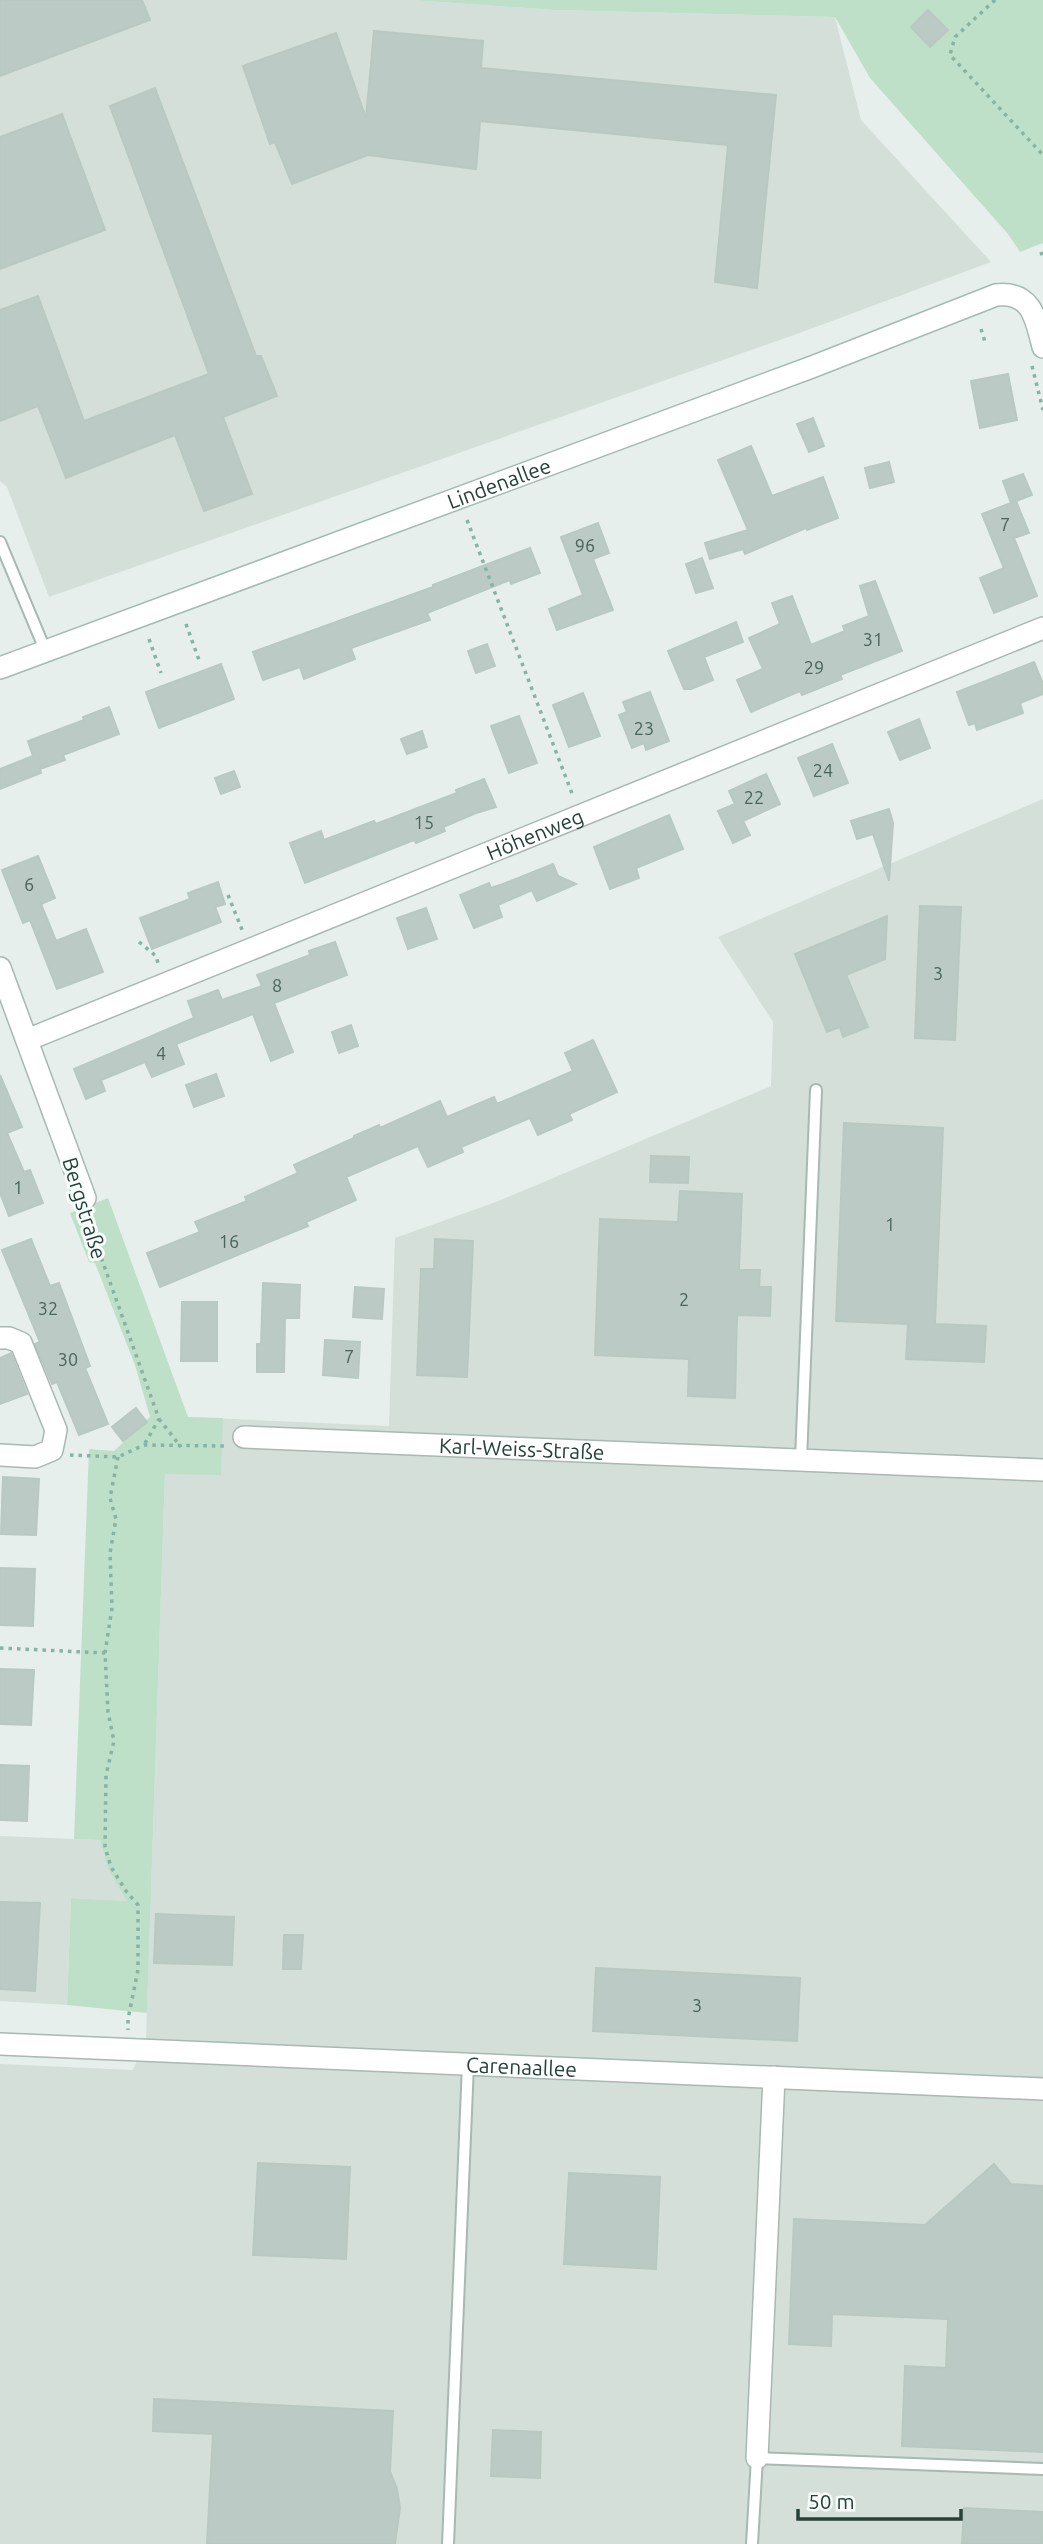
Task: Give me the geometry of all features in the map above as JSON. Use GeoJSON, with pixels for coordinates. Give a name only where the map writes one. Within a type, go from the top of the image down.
{"type":"FeatureCollection","features":[{"type":"Feature","properties":{"kind":"street","name":"Lindenallee"},"geometry":{"type":"LineString","coordinates":[[0,668],[812,367],[996,295],[1009,293],[1022,299],[1036,320],[1043,347]]}},
{"type":"Feature","properties":{"kind":"street","name":"Höhenweg"},"geometry":{"type":"LineString","coordinates":[[27,1040],[1043,628]]}},
{"type":"Feature","properties":{"kind":"street","name":"Bergstraße"},"geometry":{"type":"LineString","coordinates":[[0,968],[85,1198]]}},
{"type":"Feature","properties":{"kind":"street"},"geometry":{"type":"LineString","coordinates":[[0,1338],[21,1343],[56,1430],[52,1450],[35,1457],[0,1455]]}},
{"type":"Feature","properties":{"kind":"street","name":"Karl-Weiss-Straße"},"geometry":{"type":"LineString","coordinates":[[244,1437],[1043,1470]]}},
{"type":"Feature","properties":{"kind":"street","name":"Carenaallee"},"geometry":{"type":"LineString","coordinates":[[0,2045],[1043,2089]]}},
{"type":"Feature","properties":{"kind":"street"},"geometry":{"type":"LineString","coordinates":[[757,2458],[774,2077]]}},
{"type":"Feature","properties":{"kind":"lane"},"geometry":{"type":"LineString","coordinates":[[0,542],[46,652]]}},
{"type":"Feature","properties":{"kind":"lane"},"geometry":{"type":"LineString","coordinates":[[801,1460],[816,1090]]}},
{"type":"Feature","properties":{"kind":"lane"},"geometry":{"type":"LineString","coordinates":[[448,2544],[468,2064]]}},
{"type":"Feature","properties":{"kind":"lane"},"geometry":{"type":"LineString","coordinates":[[752,2544],[757,2458],[1043,2469]]}},
{"type":"Feature","properties":{"kind":"path"},"geometry":{"type":"LineString","coordinates":[[995,0],[955,37],[950,55],[1043,155]]}},
{"type":"Feature","properties":{"kind":"path"},"geometry":{"type":"LineString","coordinates":[[1041,252],[1043,259]]}},
{"type":"Feature","properties":{"kind":"path"},"geometry":{"type":"LineString","coordinates":[[981,329],[985,342]]}},
{"type":"Feature","properties":{"kind":"path"},"geometry":{"type":"LineString","coordinates":[[467,520],[581,816]]}},
{"type":"Feature","properties":{"kind":"path"},"geometry":{"type":"LineString","coordinates":[[186,624],[199,660]]}},
{"type":"Feature","properties":{"kind":"path"},"geometry":{"type":"LineString","coordinates":[[149,639],[161,673]]}},
{"type":"Feature","properties":{"kind":"path"},"geometry":{"type":"LineString","coordinates":[[228,895],[250,950]]}},
{"type":"Feature","properties":{"kind":"path"},"geometry":{"type":"LineString","coordinates":[[139,942],[156,956],[166,985]]}},
{"type":"Feature","properties":{"kind":"path","name":"Bergstraße"},"geometry":{"type":"LineString","coordinates":[[85,1198],[87,1221],[159,1419],[181,1447]]}},
{"type":"Feature","properties":{"kind":"path"},"geometry":{"type":"LineString","coordinates":[[144,1445],[159,1419]]}},
{"type":"Feature","properties":{"kind":"path"},"geometry":{"type":"LineString","coordinates":[[52,1450],[72,1456],[118,1457],[144,1445],[222,1447],[244,1437]]}},
{"type":"Feature","properties":{"kind":"path"},"geometry":{"type":"LineString","coordinates":[[118,1457],[110,1498],[116,1519],[110,1553],[111,1608],[105,1653],[108,1712],[114,1741],[106,1775],[105,1847],[111,1867],[138,1905],[138,1970],[128,2019],[129,2050]]}},
{"type":"Feature","properties":{"kind":"path"},"geometry":{"type":"LineString","coordinates":[[0,1648],[105,1653]]}},
{"type":"Feature","properties":{"kind":"shaded area"},"geometry":{"type":"Polygon","coordinates":[[[0,0],[411,0],[554,10],[835,17],[861,120],[991,262],[794,335],[49,597],[7,487],[0,481],[0,0]]]}},
{"type":"Feature","properties":{"kind":"shaded area"},"geometry":{"type":"Polygon","coordinates":[[[1043,799],[1043,2544],[0,2544],[0,2064],[133,2070],[146,2040],[165,1473],[188,1417],[389,1426],[395,1238],[496,1202],[771,1086],[773,1022],[718,937],[1043,799]]]}},
{"type":"Feature","properties":{"kind":"shaded area"},"geometry":{"type":"Polygon","coordinates":[[[0,1836],[100,1840],[108,1869],[128,1901],[71,1898],[67,2005],[0,2001],[0,1836]]]}},
{"type":"Feature","properties":{"kind":"green space"},"geometry":{"type":"Polygon","coordinates":[[[411,0],[1043,0],[1043,243],[1020,252],[1008,234],[870,78],[835,17],[554,10],[411,0]]]}},
{"type":"Feature","properties":{"kind":"green space"},"geometry":{"type":"Polygon","coordinates":[[[108,1198],[188,1417],[223,1418],[221,1475],[165,1474],[147,2013],[67,2005],[71,1898],[127,1901],[108,1869],[100,1840],[74,1839],[89,1449],[114,1451],[150,1417],[135,1365],[95,1263],[89,1262],[70,1213],[108,1198]]]}},
{"type":"Feature","properties":{"kind":"building"},"geometry":{"type":"Polygon","coordinates":[[[0,0],[142,0],[150,20],[0,76],[0,0]]]}},
{"type":"Feature","properties":{"kind":"building"},"geometry":{"type":"Polygon","coordinates":[[[928,10],[948,30],[930,47],[911,27],[928,10]]]}},
{"type":"Feature","properties":{"kind":"building"},"geometry":{"type":"Polygon","coordinates":[[[374,31],[483,41],[481,68],[776,95],[757,288],[715,282],[728,145],[480,121],[476,169],[368,155],[292,184],[275,142],[270,144],[243,66],[336,33],[366,118],[374,31]]]}},
{"type":"Feature","properties":{"kind":"building"},"geometry":{"type":"Polygon","coordinates":[[[155,88],[256,356],[261,356],[277,396],[223,417],[252,494],[204,511],[175,435],[66,478],[38,406],[0,421],[0,310],[38,296],[84,421],[209,374],[110,106],[155,88]]]}},
{"type":"Feature","properties":{"kind":"building"},"geometry":{"type":"Polygon","coordinates":[[[62,114],[105,230],[0,269],[0,137],[62,114]]]}},
{"type":"Feature","properties":{"kind":"building"},"geometry":{"type":"Polygon","coordinates":[[[1008,374],[1017,420],[980,428],[971,381],[1008,374]]]}},
{"type":"Feature","properties":{"kind":"building"},"geometry":{"type":"Polygon","coordinates":[[[813,418],[824,446],[809,452],[797,424],[813,418]]]}},
{"type":"Feature","properties":{"kind":"building"},"geometry":{"type":"Polygon","coordinates":[[[751,446],[772,496],[823,477],[838,518],[807,530],[806,528],[745,554],[743,549],[710,559],[705,543],[748,530],[718,460],[751,446]]]}},
{"type":"Feature","properties":{"kind":"building"},"geometry":{"type":"Polygon","coordinates":[[[889,462],[894,482],[870,488],[865,468],[889,462]]]}},
{"type":"Feature","properties":{"kind":"building"},"geometry":{"type":"Polygon","coordinates":[[[1023,474],[1032,495],[1011,503],[1003,481],[1023,474]]]}},
{"type":"Feature","properties":{"kind":"building"},"geometry":{"type":"Polygon","coordinates":[[[1016,501],[1029,533],[1014,538],[1037,596],[994,613],[980,578],[1004,568],[982,514],[1016,501]]]}},
{"type":"Feature","properties":{"kind":"building"},"geometry":{"type":"Polygon","coordinates":[[[598,523],[609,553],[593,559],[613,610],[557,630],[549,609],[583,595],[561,537],[598,523]]]}},
{"type":"Feature","properties":{"kind":"building"},"geometry":{"type":"Polygon","coordinates":[[[530,548],[540,573],[511,584],[510,580],[427,613],[430,620],[351,648],[355,659],[304,679],[300,667],[263,680],[253,652],[433,587],[530,548]]]}},
{"type":"Feature","properties":{"kind":"building"},"geometry":{"type":"Polygon","coordinates":[[[702,558],[713,588],[696,593],[686,564],[702,558]]]}},
{"type":"Feature","properties":{"kind":"building"},"geometry":{"type":"Polygon","coordinates":[[[875,581],[902,651],[840,675],[842,679],[802,695],[800,691],[751,712],[737,680],[763,669],[749,638],[780,624],[772,603],[792,596],[811,645],[845,631],[843,626],[869,616],[860,586],[875,581]]]}},
{"type":"Feature","properties":{"kind":"building"},"geometry":{"type":"Polygon","coordinates":[[[736,622],[743,642],[704,657],[713,680],[684,689],[668,651],[736,622]]]}},
{"type":"Feature","properties":{"kind":"building"},"geometry":{"type":"Polygon","coordinates":[[[487,644],[495,666],[476,673],[468,651],[487,644]]]}},
{"type":"Feature","properties":{"kind":"building"},"geometry":{"type":"Polygon","coordinates":[[[1034,662],[1043,684],[1043,694],[1020,703],[1023,713],[977,730],[975,723],[969,725],[957,692],[1034,662]]]}},
{"type":"Feature","properties":{"kind":"building"},"geometry":{"type":"Polygon","coordinates":[[[221,664],[234,699],[159,728],[146,692],[221,664]]]}},
{"type":"Feature","properties":{"kind":"building"},"geometry":{"type":"Polygon","coordinates":[[[650,692],[669,741],[646,750],[644,743],[632,748],[619,715],[627,712],[623,702],[650,692]]]}},
{"type":"Feature","properties":{"kind":"building"},"geometry":{"type":"Polygon","coordinates":[[[583,693],[600,736],[569,747],[553,705],[583,693]]]}},
{"type":"Feature","properties":{"kind":"building"},"geometry":{"type":"Polygon","coordinates":[[[109,707],[119,734],[63,755],[65,760],[40,769],[41,773],[0,789],[0,769],[33,756],[28,741],[84,720],[83,717],[109,707]]]}},
{"type":"Feature","properties":{"kind":"building"},"geometry":{"type":"Polygon","coordinates":[[[519,716],[537,763],[509,773],[491,726],[519,716]]]}},
{"type":"Feature","properties":{"kind":"building"},"geometry":{"type":"Polygon","coordinates":[[[919,719],[930,748],[900,760],[888,732],[919,719]]]}},
{"type":"Feature","properties":{"kind":"building"},"geometry":{"type":"Polygon","coordinates":[[[422,731],[427,747],[407,754],[401,739],[422,731]]]}},
{"type":"Feature","properties":{"kind":"building"},"geometry":{"type":"Polygon","coordinates":[[[832,744],[848,783],[814,796],[798,758],[832,744]]]}},
{"type":"Feature","properties":{"kind":"building"},"geometry":{"type":"Polygon","coordinates":[[[234,771],[240,787],[221,794],[215,778],[234,771]]]}},
{"type":"Feature","properties":{"kind":"building"},"geometry":{"type":"Polygon","coordinates":[[[766,774],[780,804],[743,821],[750,835],[733,843],[718,811],[735,804],[729,791],[766,774]]]}},
{"type":"Feature","properties":{"kind":"building"},"geometry":{"type":"Polygon","coordinates":[[[484,779],[496,807],[443,827],[445,831],[416,843],[414,840],[305,883],[290,843],[321,831],[324,840],[374,821],[376,824],[457,793],[456,790],[484,779]]]}},
{"type":"Feature","properties":{"kind":"building"},"geometry":{"type":"Polygon","coordinates":[[[889,809],[893,823],[889,881],[873,834],[857,839],[851,821],[889,809]]]}},
{"type":"Feature","properties":{"kind":"building"},"geometry":{"type":"Polygon","coordinates":[[[669,815],[683,849],[636,868],[639,878],[610,889],[594,847],[669,815]]]}},
{"type":"Feature","properties":{"kind":"building"},"geometry":{"type":"Polygon","coordinates":[[[38,856],[55,898],[41,904],[56,941],[86,929],[103,972],[57,989],[30,920],[23,923],[2,870],[38,856]]]}},
{"type":"Feature","properties":{"kind":"building"},"geometry":{"type":"Polygon","coordinates":[[[553,864],[558,876],[576,884],[537,901],[532,890],[498,905],[502,917],[474,928],[460,895],[489,883],[491,888],[503,884],[553,864]]]}},
{"type":"Feature","properties":{"kind":"building"},"geometry":{"type":"Polygon","coordinates":[[[218,882],[225,904],[215,907],[221,922],[152,949],[140,918],[190,899],[188,893],[218,882]]]}},
{"type":"Feature","properties":{"kind":"building"},"geometry":{"type":"Polygon","coordinates":[[[920,906],[961,907],[955,1040],[915,1038],[920,906]]]}},
{"type":"Feature","properties":{"kind":"building"},"geometry":{"type":"Polygon","coordinates":[[[426,908],[437,939],[408,949],[397,918],[426,908]]]}},
{"type":"Feature","properties":{"kind":"building"},"geometry":{"type":"Polygon","coordinates":[[[887,916],[885,959],[846,975],[868,1027],[843,1037],[840,1027],[827,1032],[795,954],[887,916]]]}},
{"type":"Feature","properties":{"kind":"building"},"geometry":{"type":"Polygon","coordinates":[[[335,942],[347,975],[274,1003],[293,1052],[271,1061],[253,1014],[176,1044],[184,1064],[152,1077],[145,1062],[101,1080],[105,1091],[86,1099],[74,1069],[194,1018],[188,1001],[218,990],[222,1000],[262,986],[257,975],[310,955],[309,951],[335,942]]]}},
{"type":"Feature","properties":{"kind":"building"},"geometry":{"type":"Polygon","coordinates":[[[351,1025],[358,1046],[339,1053],[332,1032],[351,1025]]]}},
{"type":"Feature","properties":{"kind":"building"},"geometry":{"type":"Polygon","coordinates":[[[593,1040],[617,1092],[569,1114],[572,1120],[538,1135],[530,1118],[461,1147],[463,1152],[428,1167],[418,1146],[346,1177],[356,1200],[306,1222],[308,1226],[160,1287],[147,1253],[200,1232],[195,1222],[247,1201],[245,1197],[298,1173],[294,1165],[379,1125],[380,1128],[440,1101],[447,1117],[494,1097],[497,1104],[573,1071],[565,1053],[593,1040]]]}},
{"type":"Feature","properties":{"kind":"building"},"geometry":{"type":"Polygon","coordinates":[[[216,1074],[224,1096],[194,1107],[186,1085],[216,1074]]]}},
{"type":"Feature","properties":{"kind":"building"},"geometry":{"type":"Polygon","coordinates":[[[0,1075],[22,1127],[7,1133],[24,1172],[30,1170],[43,1203],[9,1216],[0,1193],[0,1075]]]}},
{"type":"Feature","properties":{"kind":"building"},"geometry":{"type":"Polygon","coordinates":[[[844,1123],[943,1128],[935,1324],[986,1326],[984,1362],[906,1359],[908,1324],[836,1321],[844,1123]]]}},
{"type":"Feature","properties":{"kind":"building"},"geometry":{"type":"Polygon","coordinates":[[[651,1156],[689,1157],[688,1183],[650,1182],[651,1156]]]}},
{"type":"Feature","properties":{"kind":"building"},"geometry":{"type":"Polygon","coordinates":[[[680,1191],[742,1194],[739,1270],[760,1270],[759,1287],[771,1287],[770,1316],[737,1315],[735,1398],[688,1396],[689,1359],[595,1355],[600,1219],[678,1222],[680,1191]]]}},
{"type":"Feature","properties":{"kind":"building"},"geometry":{"type":"Polygon","coordinates":[[[31,1239],[50,1286],[59,1283],[90,1366],[85,1368],[108,1424],[79,1435],[57,1382],[52,1384],[35,1344],[40,1342],[2,1250],[31,1239]]]}},
{"type":"Feature","properties":{"kind":"building"},"geometry":{"type":"Polygon","coordinates":[[[435,1239],[473,1241],[467,1377],[417,1375],[421,1269],[434,1269],[435,1239]]]}},
{"type":"Feature","properties":{"kind":"building"},"geometry":{"type":"Polygon","coordinates":[[[263,1283],[300,1285],[299,1318],[285,1318],[284,1372],[257,1372],[257,1344],[261,1344],[263,1283]]]}},
{"type":"Feature","properties":{"kind":"building"},"geometry":{"type":"Polygon","coordinates":[[[355,1287],[384,1289],[382,1319],[353,1317],[355,1287]]]}},
{"type":"Feature","properties":{"kind":"building"},"geometry":{"type":"Polygon","coordinates":[[[182,1302],[217,1302],[217,1361],[181,1361],[182,1302]]]}},
{"type":"Feature","properties":{"kind":"building"},"geometry":{"type":"Polygon","coordinates":[[[325,1340],[360,1342],[358,1378],[323,1375],[325,1340]]]}},
{"type":"Feature","properties":{"kind":"building"},"geometry":{"type":"Polygon","coordinates":[[[11,1353],[27,1394],[0,1404],[0,1358],[11,1353]]]}},
{"type":"Feature","properties":{"kind":"building"},"geometry":{"type":"Polygon","coordinates":[[[136,1408],[147,1422],[123,1441],[112,1427],[136,1408]]]}},
{"type":"Feature","properties":{"kind":"building"},"geometry":{"type":"Polygon","coordinates":[[[3,1477],[39,1479],[36,1535],[1,1534],[3,1477]]]}},
{"type":"Feature","properties":{"kind":"building"},"geometry":{"type":"Polygon","coordinates":[[[0,1568],[35,1569],[33,1626],[0,1625],[0,1568]]]}},
{"type":"Feature","properties":{"kind":"building"},"geometry":{"type":"Polygon","coordinates":[[[0,1669],[34,1670],[31,1725],[0,1724],[0,1669]]]}},
{"type":"Feature","properties":{"kind":"building"},"geometry":{"type":"Polygon","coordinates":[[[0,1765],[29,1766],[27,1821],[0,1820],[0,1765]]]}},
{"type":"Feature","properties":{"kind":"building"},"geometry":{"type":"Polygon","coordinates":[[[0,1902],[40,1903],[35,1991],[0,1989],[0,1902]]]}},
{"type":"Feature","properties":{"kind":"building"},"geometry":{"type":"Polygon","coordinates":[[[156,1914],[234,1917],[232,1965],[154,1963],[156,1914]]]}},
{"type":"Feature","properties":{"kind":"building"},"geometry":{"type":"Polygon","coordinates":[[[284,1935],[303,1935],[301,1969],[283,1969],[284,1935]]]}},
{"type":"Feature","properties":{"kind":"building"},"geometry":{"type":"Polygon","coordinates":[[[596,1968],[800,1978],[797,2041],[593,2031],[596,1968]]]}},
{"type":"Feature","properties":{"kind":"building"},"geometry":{"type":"Polygon","coordinates":[[[258,2163],[350,2167],[346,2259],[253,2255],[258,2163]]]}},
{"type":"Feature","properties":{"kind":"building"},"geometry":{"type":"Polygon","coordinates":[[[994,2164],[1011,2184],[1043,2186],[1043,2452],[902,2446],[905,2366],[946,2368],[948,2319],[832,2314],[831,2346],[789,2344],[794,2219],[925,2225],[994,2164]]]}},
{"type":"Feature","properties":{"kind":"building"},"geometry":{"type":"Polygon","coordinates":[[[569,2173],[660,2177],[656,2269],[564,2264],[569,2173]]]}},
{"type":"Feature","properties":{"kind":"building"},"geometry":{"type":"Polygon","coordinates":[[[154,2399],[393,2411],[390,2471],[400,2508],[395,2544],[207,2544],[213,2434],[153,2431],[154,2399]]]}},
{"type":"Feature","properties":{"kind":"building"},"geometry":{"type":"Polygon","coordinates":[[[493,2430],[541,2432],[540,2478],[491,2476],[493,2430]]]}},
{"type":"Feature","properties":{"kind":"building"},"geometry":{"type":"Polygon","coordinates":[[[964,2508],[1043,2512],[1043,2544],[962,2544],[964,2508]]]}}]}
